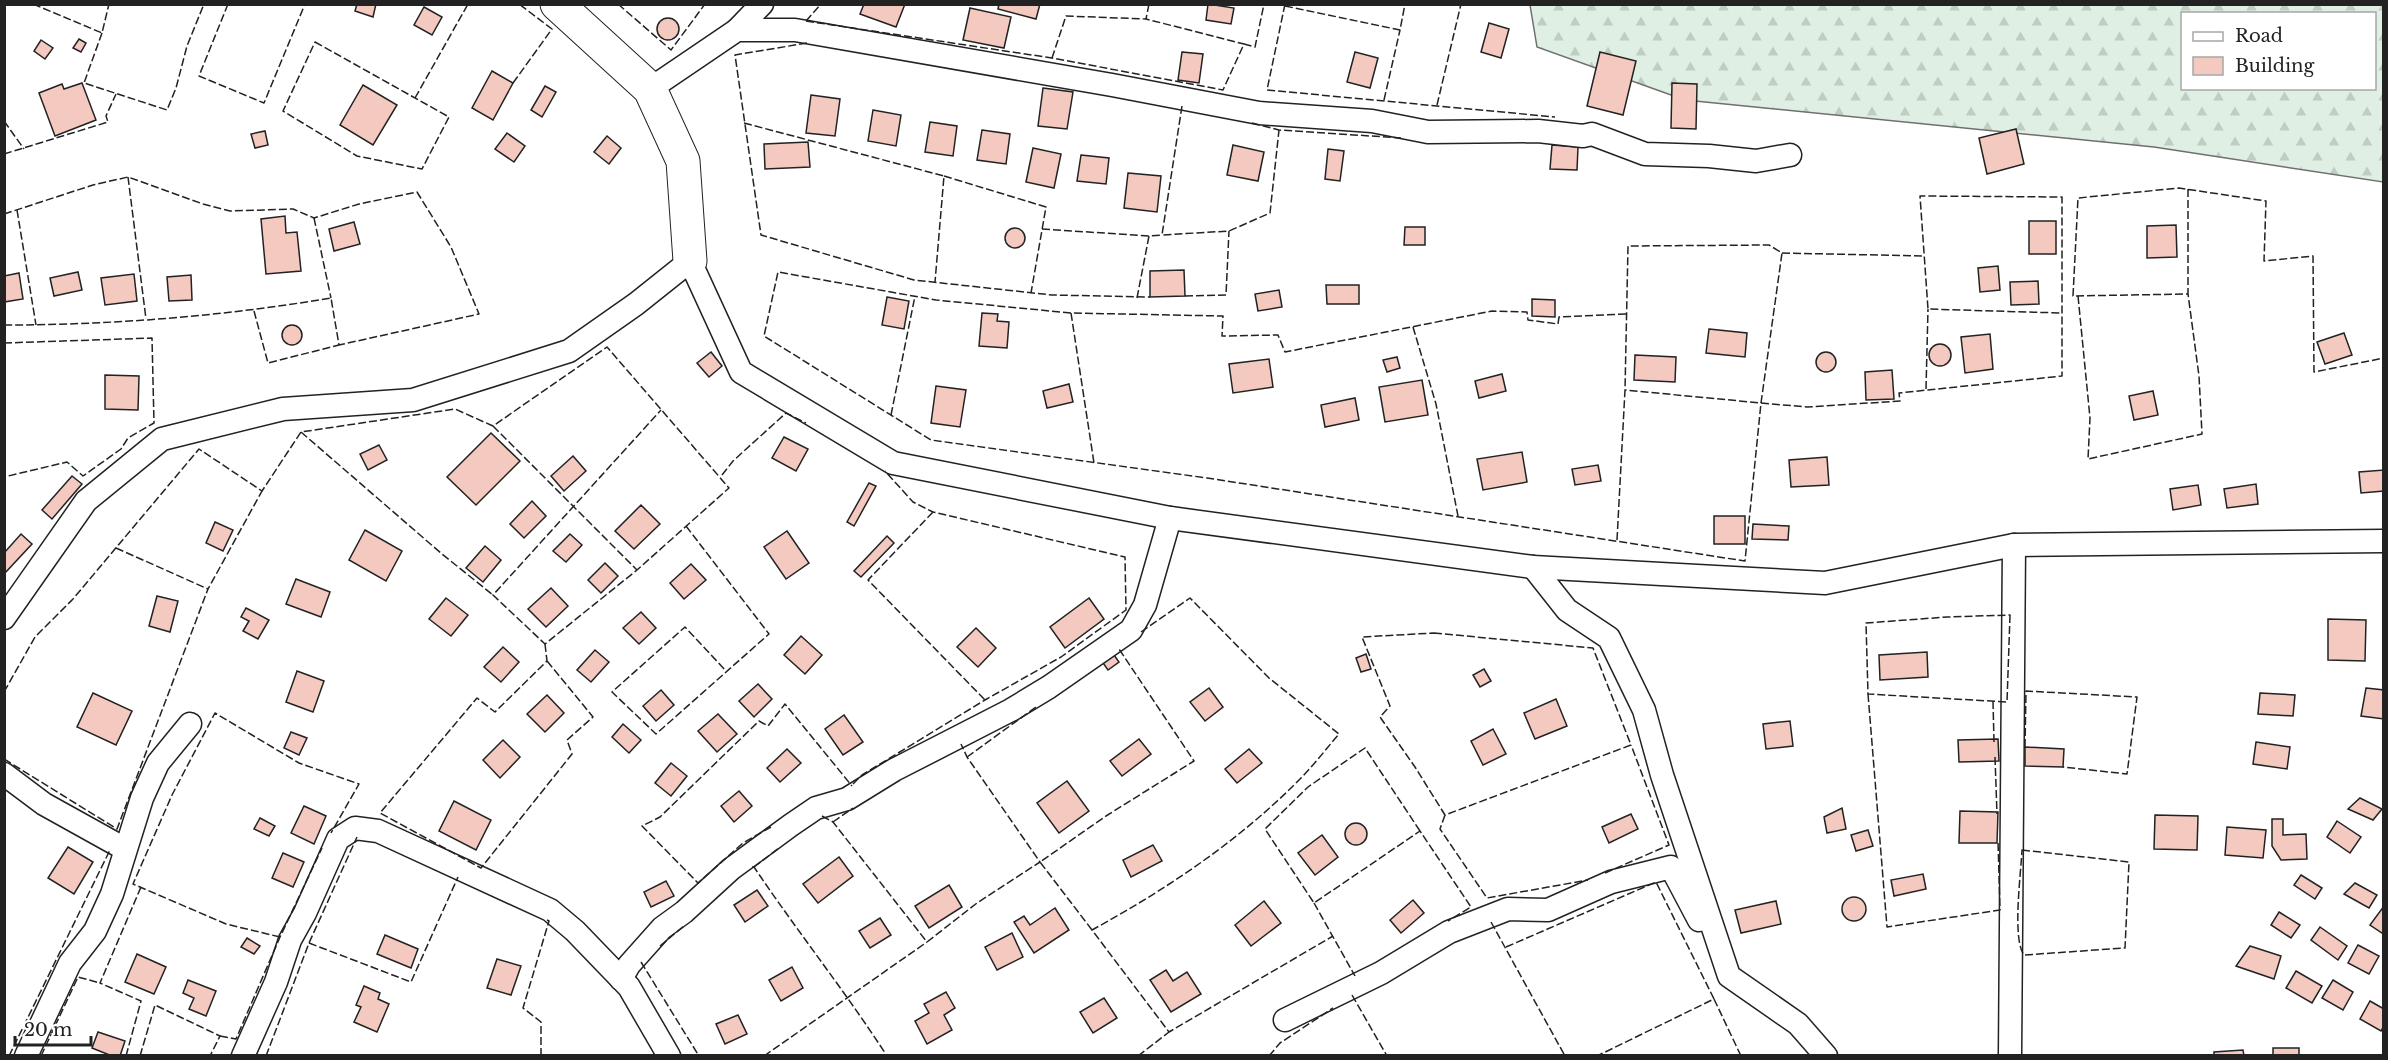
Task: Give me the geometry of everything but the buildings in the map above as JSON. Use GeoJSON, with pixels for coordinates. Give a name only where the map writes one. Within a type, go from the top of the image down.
{"type":"FeatureCollection","features":[{"type":"Feature","properties":{"kind":"main road"},"geometry":{"type":"LineString","coordinates":[[557,4],[650,89],[683,161],[690,261]]}},
{"type":"Feature","properties":{"kind":"street"},"geometry":{"type":"LineString","coordinates":[[650,89],[737,30],[762,4]]}},
{"type":"Feature","properties":{"kind":"street"},"geometry":{"type":"LineString","coordinates":[[737,30],[795,30],[1259,113],[1372,122],[1428,132],[1538,131],[1583,136],[1592,134],[1645,154],[1709,156],[1756,161],[1790,155]]}},
{"type":"Feature","properties":{"kind":"street"},"geometry":{"type":"LineString","coordinates":[[4,618],[86,501],[162,439],[283,409],[413,400],[569,351],[636,304],[690,261],[741,372],[893,463],[1170,518],[1533,567],[1825,583],[2014,545],[2384,541]]}},
{"type":"Feature","properties":{"kind":"street"},"geometry":{"type":"LineString","coordinates":[[621,979],[629,965],[662,928],[684,912],[731,869],[791,825],[816,808],[847,799],[894,770],[1011,710],[1131,630],[1145,605],[1170,518]]}},
{"type":"Feature","properties":{"kind":"street"},"geometry":{"type":"LineString","coordinates":[[2010,1056],[2014,545]]}},
{"type":"Feature","properties":{"kind":"street"},"geometry":{"type":"LineString","coordinates":[[1533,567],[1567,610],[1609,638],[1644,710],[1662,775],[1729,976]]}},
{"type":"Feature","properties":{"kind":"street"},"geometry":{"type":"LineString","coordinates":[[26,1056],[70,963],[95,931],[112,894],[124,849],[142,798],[158,764],[190,724]]}},
{"type":"Feature","properties":{"kind":"street"},"geometry":{"type":"LineString","coordinates":[[4,774],[44,804],[124,849]]}},
{"type":"Feature","properties":{"kind":"street"},"geometry":{"type":"LineString","coordinates":[[243,1056],[276,982],[290,940],[305,913],[338,839],[355,828],[378,831],[550,910],[629,987],[669,1056]]}},
{"type":"Feature","properties":{"kind":"street"},"geometry":{"type":"LineString","coordinates":[[1285,1020],[1381,973],[1449,932],[1508,909],[1548,910],[1611,882],[1671,867],[1729,976],[1798,1024],[1826,1056]]}},
{"type":"Feature","properties":{"kind":"green space"},"geometry":{"type":"Polygon","coordinates":[[[1530,5],[2383,5],[2383,182],[2154,147],[1685,100],[1537,47],[1530,5]]]}},
{"type":"Feature","properties":{"kind":"fence"},"geometry":{"type":"LineString","coordinates":[[33,4],[102,33],[109,4]]}},
{"type":"Feature","properties":{"kind":"fence"},"geometry":{"type":"LineString","coordinates":[[102,33],[84,83],[167,110],[176,88],[187,46],[204,4]]}},
{"type":"Feature","properties":{"kind":"fence"},"geometry":{"type":"LineString","coordinates":[[228,4],[199,76],[264,103],[305,4]]}},
{"type":"Feature","properties":{"kind":"fence"},"geometry":{"type":"LineString","coordinates":[[415,98],[468,4]]}},
{"type":"Feature","properties":{"kind":"fence"},"geometry":{"type":"LineString","coordinates":[[513,83],[552,29],[519,4]]}},
{"type":"Feature","properties":{"kind":"fence"},"geometry":{"type":"LineString","coordinates":[[618,4],[671,50],[705,4]]}},
{"type":"Feature","properties":{"kind":"fence"},"geometry":{"type":"LineString","coordinates":[[806,21],[821,4]]}},
{"type":"Feature","properties":{"kind":"fence"},"geometry":{"type":"LineString","coordinates":[[1149,4],[1146,19],[1244,44]]}},
{"type":"Feature","properties":{"kind":"fence"},"geometry":{"type":"LineString","coordinates":[[806,21],[1052,58],[1223,90],[1244,44],[1255,47],[1264,4]]}},
{"type":"Feature","properties":{"kind":"fence"},"geometry":{"type":"LineString","coordinates":[[1285,4],[1267,90],[1555,117]]}},
{"type":"Feature","properties":{"kind":"fence"},"geometry":{"type":"LineString","coordinates":[[1285,6],[1400,30],[1405,4]]}},
{"type":"Feature","properties":{"kind":"fence"},"geometry":{"type":"LineString","coordinates":[[1437,105],[1461,4]]}},
{"type":"Feature","properties":{"kind":"fence"},"geometry":{"type":"LineString","coordinates":[[1052,58],[1066,16],[1146,19]]}},
{"type":"Feature","properties":{"kind":"fence"},"geometry":{"type":"LineString","coordinates":[[1384,100],[1400,30]]}},
{"type":"Feature","properties":{"kind":"fence"},"geometry":{"type":"LineString","coordinates":[[315,42],[449,117],[422,169],[357,156],[283,111],[315,42]]}},
{"type":"Feature","properties":{"kind":"fence"},"geometry":{"type":"LineString","coordinates":[[807,43],[735,55],[761,235],[914,280],[1052,295],[1150,297]]}},
{"type":"Feature","properties":{"kind":"fence"},"geometry":{"type":"LineString","coordinates":[[4,154],[108,122],[106,116],[116,94]]}},
{"type":"Feature","properties":{"kind":"fence"},"geometry":{"type":"LineString","coordinates":[[1182,106],[1162,235],[1229,231],[1270,213],[1279,130]]}},
{"type":"Feature","properties":{"kind":"fence"},"geometry":{"type":"LineString","coordinates":[[4,121],[24,149]]}},
{"type":"Feature","properties":{"kind":"fence"},"geometry":{"type":"LineString","coordinates":[[744,123],[944,176],[935,282]]}},
{"type":"Feature","properties":{"kind":"fence"},"geometry":{"type":"LineString","coordinates":[[1252,123],[1279,130],[1401,138]]}},
{"type":"Feature","properties":{"kind":"fence"},"geometry":{"type":"LineString","coordinates":[[944,176],[1046,207],[1031,293]]}},
{"type":"Feature","properties":{"kind":"fence"},"geometry":{"type":"LineString","coordinates":[[128,177],[146,319]]}},
{"type":"Feature","properties":{"kind":"fence"},"geometry":{"type":"LineString","coordinates":[[4,214],[93,185],[128,177],[203,204],[230,211],[293,209],[314,218],[359,204],[417,192],[451,247],[479,314],[339,345],[331,298],[250,310],[168,318],[4,325]]}},
{"type":"Feature","properties":{"kind":"fence"},"geometry":{"type":"LineString","coordinates":[[2188,189],[2188,294],[2073,296],[2078,198],[2179,188],[2266,201],[2264,261],[2313,256],[2314,372],[2384,358]]}},
{"type":"Feature","properties":{"kind":"fence"},"geometry":{"type":"LineString","coordinates":[[1626,314],[1559,317],[1558,324],[1528,320],[1527,312],[1492,311],[1285,352],[1278,335],[1222,336],[1223,316],[1071,313],[936,300],[778,272],[764,336],[931,440],[1207,478],[1745,561],[1761,403],[1807,407],[1900,401],[1899,393],[2062,376],[2062,197],[1920,196],[1928,309],[2061,313]]}},
{"type":"Feature","properties":{"kind":"fence"},"geometry":{"type":"LineString","coordinates":[[17,210],[36,325]]}},
{"type":"Feature","properties":{"kind":"fence"},"geometry":{"type":"LineString","coordinates":[[314,218],[331,298]]}},
{"type":"Feature","properties":{"kind":"fence"},"geometry":{"type":"LineString","coordinates":[[1042,229],[1149,236]]}},
{"type":"Feature","properties":{"kind":"fence"},"geometry":{"type":"LineString","coordinates":[[1185,296],[1226,295],[1229,231]]}},
{"type":"Feature","properties":{"kind":"fence"},"geometry":{"type":"LineString","coordinates":[[1137,298],[1149,236],[1162,235]]}},
{"type":"Feature","properties":{"kind":"fence"},"geometry":{"type":"LineString","coordinates":[[1617,540],[1625,390],[1628,246],[1769,245],[1782,253],[1761,403],[1625,390]]}},
{"type":"Feature","properties":{"kind":"fence"},"geometry":{"type":"LineString","coordinates":[[1782,253],[1924,256]]}},
{"type":"Feature","properties":{"kind":"fence"},"geometry":{"type":"LineString","coordinates":[[2078,296],[2090,418],[2088,459],[2202,434],[2199,376],[2188,294]]}},
{"type":"Feature","properties":{"kind":"fence"},"geometry":{"type":"LineString","coordinates":[[891,415],[915,296]]}},
{"type":"Feature","properties":{"kind":"fence"},"geometry":{"type":"LineString","coordinates":[[1926,389],[1928,309]]}},
{"type":"Feature","properties":{"kind":"fence"},"geometry":{"type":"LineString","coordinates":[[254,311],[268,363],[339,345]]}},
{"type":"Feature","properties":{"kind":"fence"},"geometry":{"type":"LineString","coordinates":[[1071,313],[1094,463]]}},
{"type":"Feature","properties":{"kind":"fence"},"geometry":{"type":"LineString","coordinates":[[1413,327],[1436,404],[1458,516]]}},
{"type":"Feature","properties":{"kind":"fence"},"geometry":{"type":"LineString","coordinates":[[4,343],[152,338],[154,423],[128,438],[121,449],[83,476],[67,462],[4,477]]}},
{"type":"Feature","properties":{"kind":"fence"},"geometry":{"type":"LineString","coordinates":[[4,692],[35,637],[73,599],[199,449],[262,491],[301,432],[455,409],[493,426],[607,347],[729,488],[637,570],[545,644],[493,595],[661,410]]}},
{"type":"Feature","properties":{"kind":"fence"},"geometry":{"type":"LineString","coordinates":[[722,475],[733,461],[786,413],[806,423]]}},
{"type":"Feature","properties":{"kind":"fence"},"geometry":{"type":"LineString","coordinates":[[493,426],[637,570]]}},
{"type":"Feature","properties":{"kind":"fence"},"geometry":{"type":"LineString","coordinates":[[301,432],[493,595]]}},
{"type":"Feature","properties":{"kind":"fence"},"geometry":{"type":"LineString","coordinates":[[853,784],[862,775],[1061,657],[1126,610],[1125,557],[933,512],[913,502],[885,471]]}},
{"type":"Feature","properties":{"kind":"fence"},"geometry":{"type":"LineString","coordinates":[[4,759],[117,829],[208,589],[262,491]]}},
{"type":"Feature","properties":{"kind":"fence"},"geometry":{"type":"LineString","coordinates":[[933,512],[868,580],[985,700]]}},
{"type":"Feature","properties":{"kind":"fence"},"geometry":{"type":"LineString","coordinates":[[686,526],[769,634],[656,734],[612,692],[685,627],[727,672]]}},
{"type":"Feature","properties":{"kind":"fence"},"geometry":{"type":"LineString","coordinates":[[116,548],[208,589]]}},
{"type":"Feature","properties":{"kind":"fence"},"geometry":{"type":"LineString","coordinates":[[1141,632],[1190,598],[1269,678],[1339,734],[1300,779],[1228,843],[1148,898],[1092,930],[1169,1032],[1333,936]]}},
{"type":"Feature","properties":{"kind":"fence"},"geometry":{"type":"LineString","coordinates":[[2010,615],[2007,702],[1868,694],[1866,623],[2010,615]]}},
{"type":"Feature","properties":{"kind":"fence"},"geometry":{"type":"LineString","coordinates":[[1434,633],[1593,648],[1631,745],[1445,815],[1380,717],[1390,706],[1362,637],[1434,633]]}},
{"type":"Feature","properties":{"kind":"fence"},"geometry":{"type":"LineString","coordinates":[[545,644],[547,661],[495,712],[477,698],[380,813],[481,868],[572,754],[567,740],[593,717],[547,661]]}},
{"type":"Feature","properties":{"kind":"fence"},"geometry":{"type":"LineString","coordinates":[[1092,930],[1040,862],[1106,816],[1194,761],[1119,649]]}},
{"type":"Feature","properties":{"kind":"fence"},"geometry":{"type":"LineString","coordinates":[[2025,747],[2026,691],[2137,697],[2127,774],[2063,767]]}},
{"type":"Feature","properties":{"kind":"fence"},"geometry":{"type":"LineString","coordinates":[[1868,694],[1887,927],[2000,910],[1998,841]]}},
{"type":"Feature","properties":{"kind":"fence"},"geometry":{"type":"LineString","coordinates":[[1993,701],[1994,742]]}},
{"type":"Feature","properties":{"kind":"fence"},"geometry":{"type":"LineString","coordinates":[[771,827],[743,843],[698,883],[642,826],[660,817],[759,721],[768,726],[785,704],[852,786]]}},
{"type":"Feature","properties":{"kind":"fence"},"geometry":{"type":"LineString","coordinates":[[967,757],[1036,707]]}},
{"type":"Feature","properties":{"kind":"fence"},"geometry":{"type":"LineString","coordinates":[[280,937],[226,924],[133,884],[172,795],[215,713],[299,763],[359,784],[331,833]]}},
{"type":"Feature","properties":{"kind":"fence"},"geometry":{"type":"LineString","coordinates":[[822,816],[833,822],[927,942],[977,903],[1040,862],[967,757],[961,744]]}},
{"type":"Feature","properties":{"kind":"fence"},"geometry":{"type":"LineString","coordinates":[[1605,873],[1669,845],[1631,745]]}},
{"type":"Feature","properties":{"kind":"fence"},"geometry":{"type":"LineString","coordinates":[[1420,831],[1365,748],[1308,787],[1265,829],[1314,903],[1420,831],[1471,907],[1448,921]]}},
{"type":"Feature","properties":{"kind":"fence"},"geometry":{"type":"LineString","coordinates":[[1995,757],[1997,814]]}},
{"type":"Feature","properties":{"kind":"fence"},"geometry":{"type":"LineString","coordinates":[[833,822],[853,808]]}},
{"type":"Feature","properties":{"kind":"fence"},"geometry":{"type":"LineString","coordinates":[[1445,815],[1440,829],[1487,898],[1588,880]]}},
{"type":"Feature","properties":{"kind":"fence"},"geometry":{"type":"LineString","coordinates":[[266,1056],[309,943],[357,837]]}},
{"type":"Feature","properties":{"kind":"fence"},"geometry":{"type":"LineString","coordinates":[[220,1036],[236,1039],[322,848]]}},
{"type":"Feature","properties":{"kind":"fence"},"geometry":{"type":"LineString","coordinates":[[754,867],[779,848]]}},
{"type":"Feature","properties":{"kind":"fence"},"geometry":{"type":"LineString","coordinates":[[9,1056],[109,852],[106,850]]}},
{"type":"Feature","properties":{"kind":"fence"},"geometry":{"type":"LineString","coordinates":[[2022,850],[2129,862],[2125,948],[2024,955],[2018,935],[2022,850]]}},
{"type":"Feature","properties":{"kind":"fence"},"geometry":{"type":"LineString","coordinates":[[752,867],[855,1008],[887,1056]]}},
{"type":"Feature","properties":{"kind":"fence"},"geometry":{"type":"LineString","coordinates":[[309,943],[411,982],[458,877]]}},
{"type":"Feature","properties":{"kind":"fence"},"geometry":{"type":"LineString","coordinates":[[1506,947],[1656,882],[1714,999],[1597,1056]]}},
{"type":"Feature","properties":{"kind":"fence"},"geometry":{"type":"LineString","coordinates":[[126,1056],[141,1001],[100,983],[141,887]]}},
{"type":"Feature","properties":{"kind":"fence"},"geometry":{"type":"LineString","coordinates":[[1314,903],[1355,976]]}},
{"type":"Feature","properties":{"kind":"fence"},"geometry":{"type":"LineString","coordinates":[[541,1056],[541,1022],[523,1008],[549,921],[547,920]]}},
{"type":"Feature","properties":{"kind":"fence"},"geometry":{"type":"LineString","coordinates":[[1491,922],[1565,1056]]}},
{"type":"Feature","properties":{"kind":"fence"},"geometry":{"type":"LineString","coordinates":[[660,946],[685,925]]}},
{"type":"Feature","properties":{"kind":"fence"},"geometry":{"type":"LineString","coordinates":[[764,1056],[927,942]]}},
{"type":"Feature","properties":{"kind":"fence"},"geometry":{"type":"LineString","coordinates":[[641,962],[699,1056]]}},
{"type":"Feature","properties":{"kind":"fence"},"geometry":{"type":"LineString","coordinates":[[41,1056],[78,977],[100,983]]}},
{"type":"Feature","properties":{"kind":"fence"},"geometry":{"type":"LineString","coordinates":[[1352,995],[1387,1056]]}},
{"type":"Feature","properties":{"kind":"fence"},"geometry":{"type":"LineString","coordinates":[[1714,999],[1741,1056]]}},
{"type":"Feature","properties":{"kind":"fence"},"geometry":{"type":"LineString","coordinates":[[140,1056],[155,1005],[220,1036],[210,1056]]}},
{"type":"Feature","properties":{"kind":"fence"},"geometry":{"type":"LineString","coordinates":[[1269,1056],[1280,1043],[1333,1008]]}},
{"type":"Feature","properties":{"kind":"fence"},"geometry":{"type":"LineString","coordinates":[[1138,1056],[1169,1032]]}}]}
